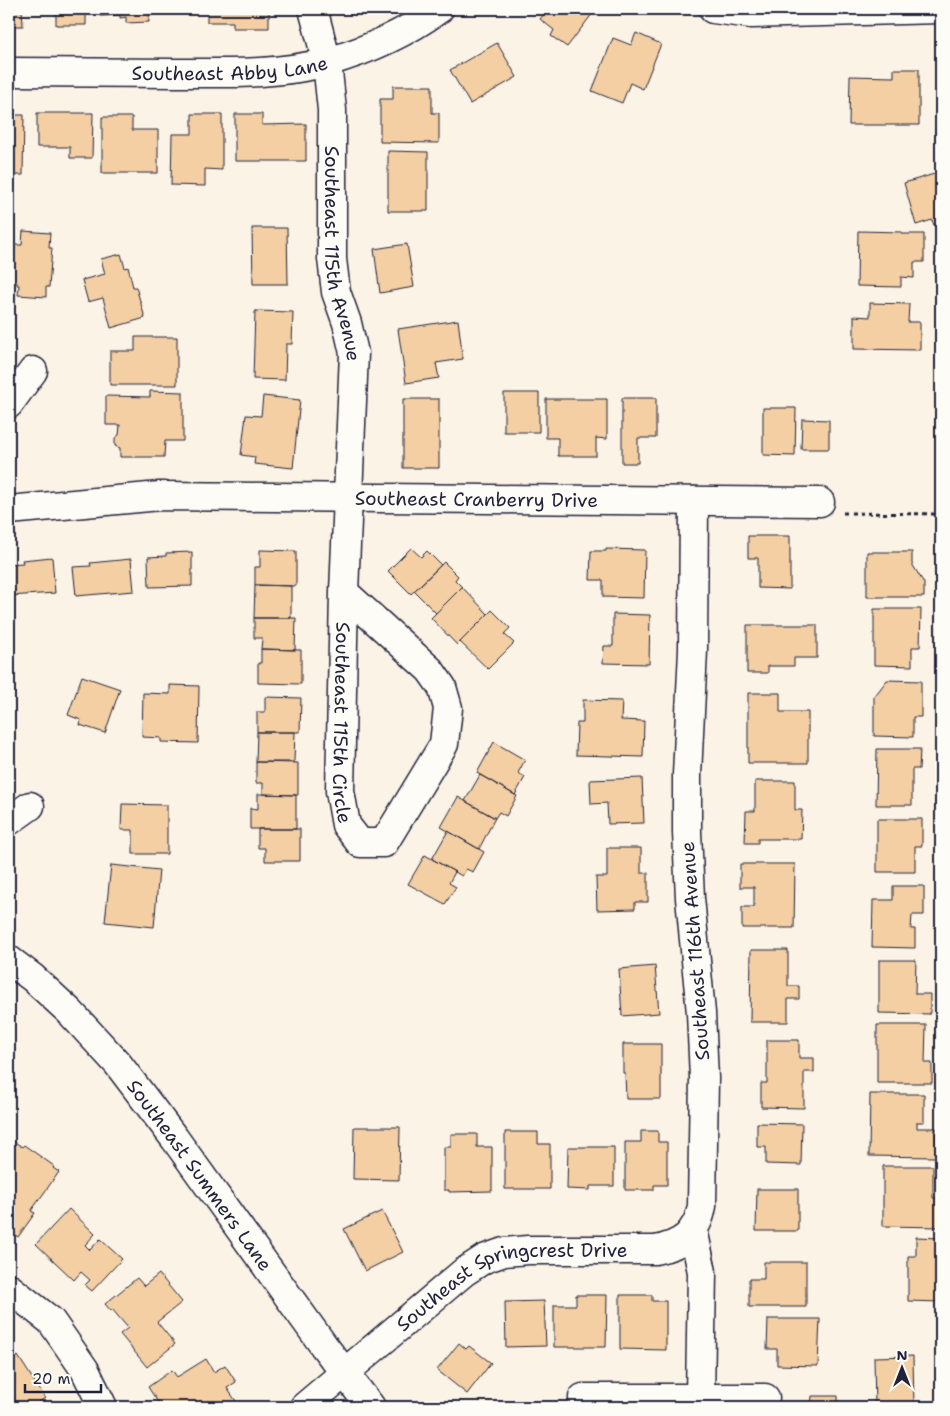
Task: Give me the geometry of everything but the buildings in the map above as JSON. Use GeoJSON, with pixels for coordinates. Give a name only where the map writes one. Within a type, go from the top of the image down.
{"type":"FeatureCollection","features":[{"type":"Feature","properties":{"kind":"street","name":"Southeast 115th Avenue"},"geometry":{"type":"LineString","coordinates":[[313,9],[327,62],[332,110],[332,259],[336,292],[348,323],[354,353],[348,498]]}},
{"type":"Feature","properties":{"kind":"street","name":"Southeast Abby Lane"},"geometry":{"type":"LineString","coordinates":[[9,72],[231,73],[285,70],[327,62],[382,42],[425,19],[439,9]]}},
{"type":"Feature","properties":{"kind":"street"},"geometry":{"type":"LineString","coordinates":[[713,9],[751,14],[941,9]]}},
{"type":"Feature","properties":{"kind":"street"},"geometry":{"type":"LineString","coordinates":[[9,404],[33,371]]}},
{"type":"Feature","properties":{"kind":"street","name":"Southeast Cranberry Drive"},"geometry":{"type":"LineString","coordinates":[[9,510],[160,496],[820,502]]}},
{"type":"Feature","properties":{"kind":"street","name":"Southeast 115th Circle"},"geometry":{"type":"LineString","coordinates":[[344,592],[430,670],[442,687],[448,708],[444,744],[384,843],[360,842],[346,825],[340,791],[344,592],[348,498]]}},
{"type":"Feature","properties":{"kind":"street","name":"Southeast 116th Avenue"},"geometry":{"type":"LineString","coordinates":[[693,1229],[700,1219],[702,1206],[704,1078],[701,1013],[690,898],[687,832],[687,775],[693,650],[694,501]]}},
{"type":"Feature","properties":{"kind":"street","name":"Southeast Summers Lane"},"geometry":{"type":"LineString","coordinates":[[9,960],[33,978],[70,1012],[118,1064],[175,1139],[370,1407]]}},
{"type":"Feature","properties":{"kind":"street"},"geometry":{"type":"LineString","coordinates":[[693,1229],[702,1272],[700,1398]]}},
{"type":"Feature","properties":{"kind":"street","name":"Southeast Springcrest Drive"},"geometry":{"type":"LineString","coordinates":[[304,1407],[464,1272],[484,1259],[504,1252],[528,1250],[655,1250],[671,1247],[684,1240],[693,1229]]}},
{"type":"Feature","properties":{"kind":"street"},"geometry":{"type":"LineString","coordinates":[[9,1288],[51,1320],[85,1370],[103,1407]]}},
{"type":"Feature","properties":{"kind":"street"},"geometry":{"type":"LineString","coordinates":[[583,1398],[765,1398]]}},
{"type":"Feature","properties":{"kind":"path"},"geometry":{"type":"LineString","coordinates":[[820,502],[846,514],[941,514]]}}]}
